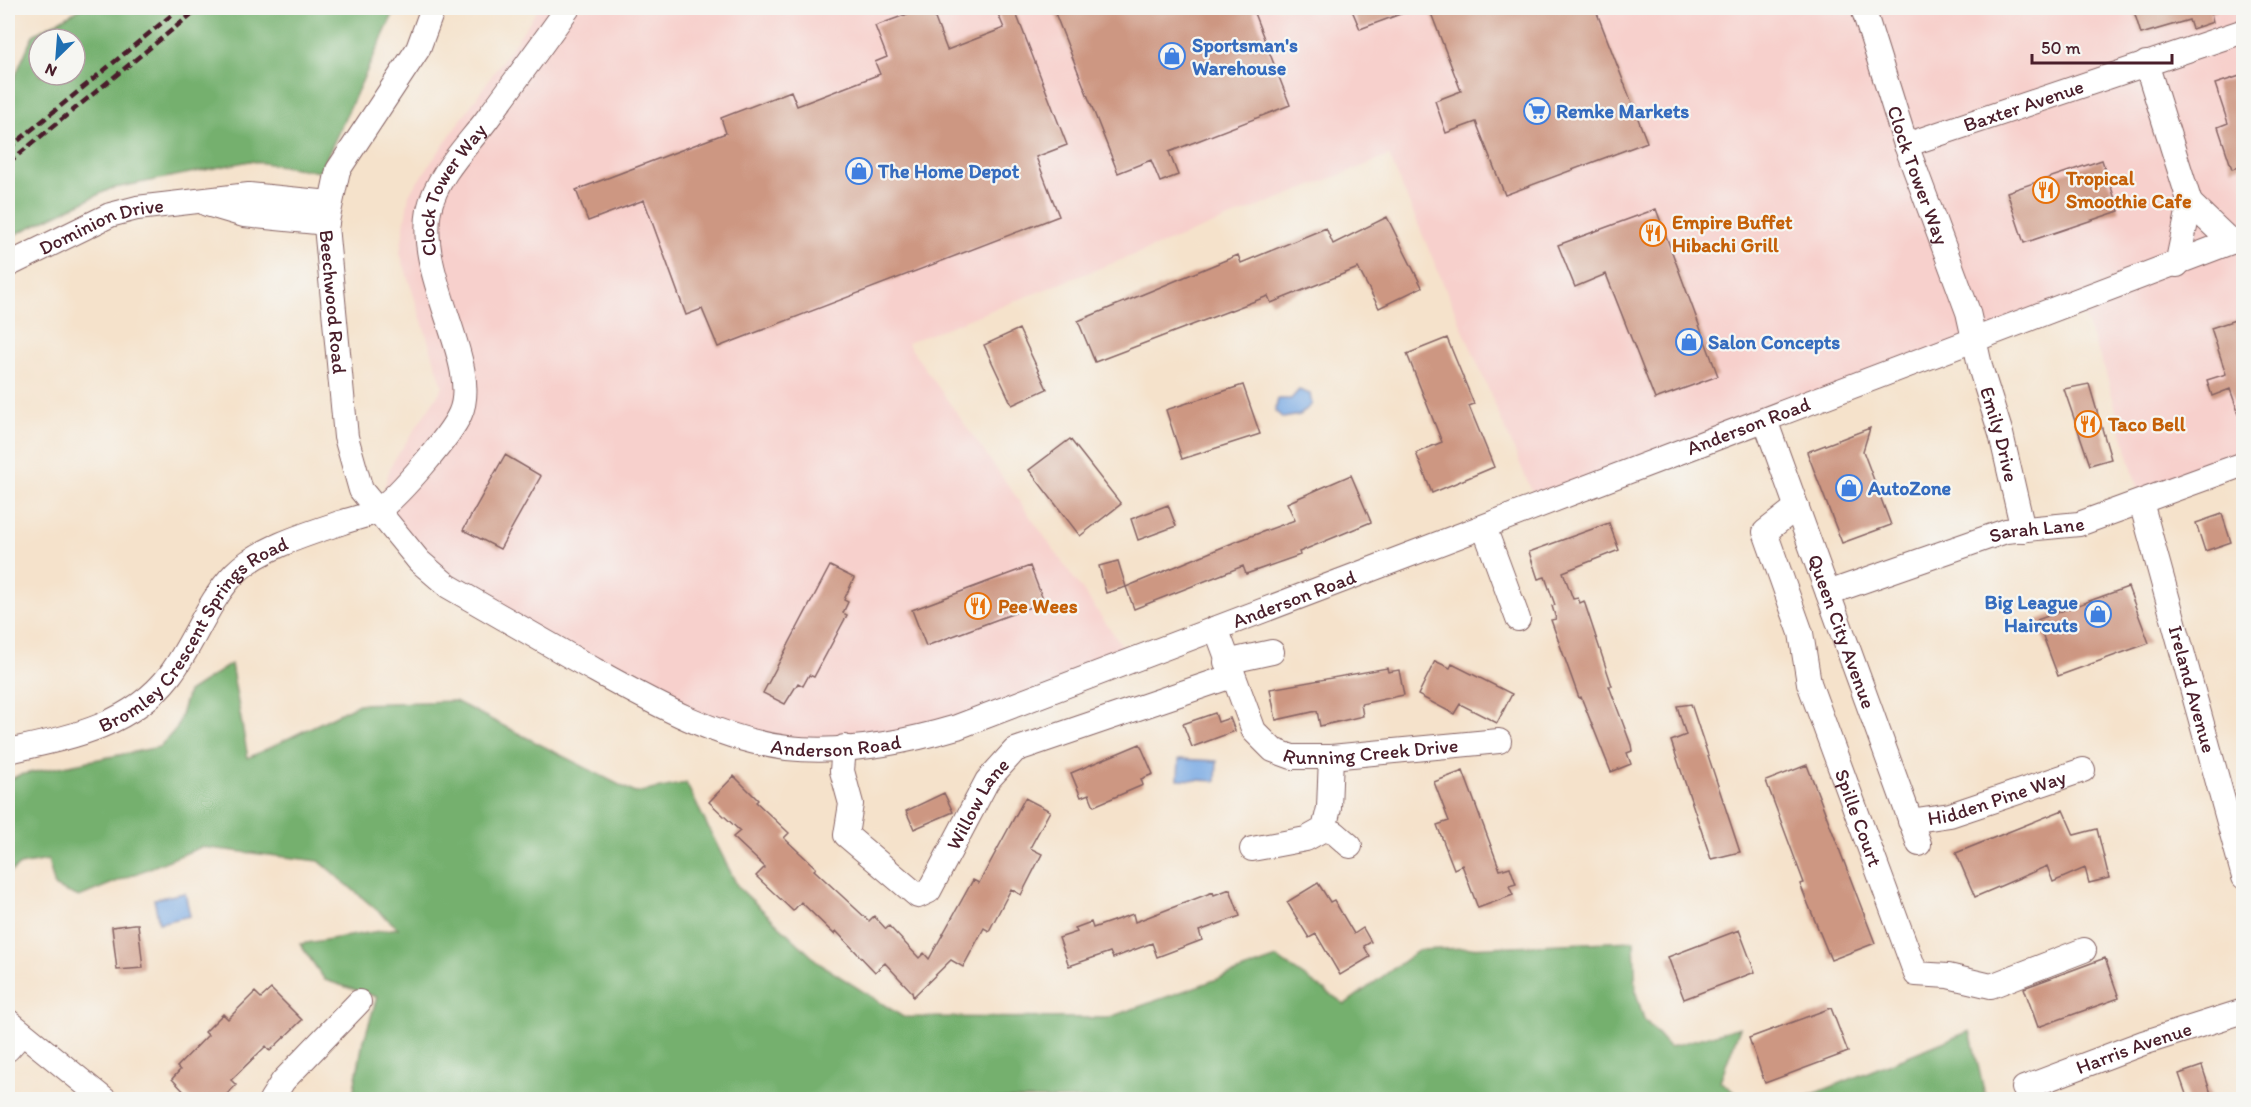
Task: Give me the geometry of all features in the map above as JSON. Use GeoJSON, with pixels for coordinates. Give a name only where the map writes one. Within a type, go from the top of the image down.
{"type":"FeatureCollection","features":[{"type":"Feature","properties":{"kind":"street","name":"Beechwood Road"},"geometry":{"type":"LineString","coordinates":[[377,510],[361,489],[346,437],[329,213],[338,170],[418,49],[433,8]]}},
{"type":"Feature","properties":{"kind":"street","name":"Clock Tower Way"},"geometry":{"type":"LineString","coordinates":[[377,510],[396,495],[448,433],[460,413],[463,400],[465,374],[439,298],[428,253],[429,209],[446,174],[568,8]]}},
{"type":"Feature","properties":{"kind":"street","name":"Clock Tower Way"},"geometry":{"type":"LineString","coordinates":[[1863,8],[1906,145],[1968,312],[1976,340]]}},
{"type":"Feature","properties":{"kind":"street","name":"Baxter Avenue"},"geometry":{"type":"LineString","coordinates":[[1906,145],[2244,31]]}},
{"type":"Feature","properties":{"kind":"street"},"geometry":{"type":"LineString","coordinates":[[2146,63],[2190,203],[2177,265]]}},
{"type":"Feature","properties":{"kind":"street","name":"Dominion Drive"},"geometry":{"type":"LineString","coordinates":[[8,264],[110,215],[178,202],[199,202],[244,215],[329,213]]}},
{"type":"Feature","properties":{"kind":"street"},"geometry":{"type":"LineString","coordinates":[[2190,203],[2237,239]]}},
{"type":"Feature","properties":{"kind":"street","name":"Anderson Road"},"geometry":{"type":"LineString","coordinates":[[377,510],[419,561],[448,586],[653,702],[731,735],[787,748],[843,747],[901,742],[957,727],[2177,265],[2237,239]]}},
{"type":"Feature","properties":{"kind":"street","name":"Emily Drive"},"geometry":{"type":"LineString","coordinates":[[1976,340],[1981,370],[2001,434],[2022,530]]}},
{"type":"Feature","properties":{"kind":"street","name":"Queen City Avenue"},"geometry":{"type":"LineString","coordinates":[[1765,420],[1919,844]]}},
{"type":"Feature","properties":{"kind":"street","name":"Sarah Lane"},"geometry":{"type":"LineString","coordinates":[[1828,593],[2006,531],[2079,524],[2244,464]]}},
{"type":"Feature","properties":{"kind":"street","name":"Ireland Avenue"},"geometry":{"type":"LineString","coordinates":[[2141,502],[2244,877]]}},
{"type":"Feature","properties":{"kind":"street","name":"Spille Court"},"geometry":{"type":"LineString","coordinates":[[1797,507],[1766,532],[1801,633],[1809,683],[1916,974],[1948,976],[1991,986],[2084,950]]}},
{"type":"Feature","properties":{"kind":"street","name":"Bromley Crescent Springs Road"},"geometry":{"type":"LineString","coordinates":[[8,751],[78,736],[122,717],[170,675],[236,573],[281,543],[377,510]]}},
{"type":"Feature","properties":{"kind":"street"},"geometry":{"type":"LineString","coordinates":[[1484,527],[1518,619]]}},
{"type":"Feature","properties":{"kind":"street","name":"Running Creek Drive"},"geometry":{"type":"LineString","coordinates":[[1216,628],[1229,669],[1254,731],[1262,742],[1292,758],[1331,757],[1499,741]]}},
{"type":"Feature","properties":{"kind":"street"},"geometry":{"type":"LineString","coordinates":[[1229,669],[1272,652]]}},
{"type":"Feature","properties":{"kind":"street","name":"Willow Lane"},"geometry":{"type":"LineString","coordinates":[[843,747],[842,771],[851,804],[846,836],[918,896],[929,891],[987,780],[1015,750],[1229,669]]}},
{"type":"Feature","properties":{"kind":"street"},"geometry":{"type":"LineString","coordinates":[[1252,849],[1306,839],[1324,829],[1329,808],[1331,757]]}},
{"type":"Feature","properties":{"kind":"street","name":"Hidden Pine Way"},"geometry":{"type":"LineString","coordinates":[[1911,820],[1950,815],[2083,770]]}},
{"type":"Feature","properties":{"kind":"street"},"geometry":{"type":"LineString","coordinates":[[1324,829],[1335,833],[1350,846]]}},
{"type":"Feature","properties":{"kind":"street"},"geometry":{"type":"LineString","coordinates":[[271,1100],[283,1081],[358,1002]]}},
{"type":"Feature","properties":{"kind":"street","name":"Harris Avenue"},"geometry":{"type":"LineString","coordinates":[[2024,1089],[2143,1043],[2244,1011]]}},
{"type":"Feature","properties":{"kind":"street"},"geometry":{"type":"LineString","coordinates":[[12,1034],[105,1100]]}},
{"type":"Feature","properties":{"kind":"shaded area"},"geometry":{"type":"Polygon","coordinates":[[[539,8],[2243,8],[2243,466],[2141,502],[2106,373],[2078,301],[1538,506],[1389,156],[907,343],[1132,660],[878,746],[731,735],[448,586],[377,510],[391,465],[443,387],[400,253],[409,194],[539,8]]]}},
{"type":"Feature","properties":{"kind":"green space"},"geometry":{"type":"Polygon","coordinates":[[[82,8],[396,8],[320,172],[250,161],[110,189],[16,234],[8,241],[8,93],[27,49],[27,87],[87,87],[87,27],[48,27],[82,8]]]}},
{"type":"Feature","properties":{"kind":"green space"},"geometry":{"type":"Polygon","coordinates":[[[231,664],[248,758],[359,704],[455,701],[635,793],[686,783],[738,887],[820,964],[903,1017],[1107,1018],[1277,958],[1345,1004],[1419,950],[1634,941],[1636,993],[1644,1019],[1669,1047],[1740,1027],[1720,1081],[1743,1099],[352,1099],[362,1047],[377,997],[325,980],[300,944],[398,928],[319,861],[201,847],[79,897],[55,887],[48,860],[20,865],[8,874],[8,781],[19,775],[159,747],[177,728],[188,692],[231,664]]]}},
{"type":"Feature","properties":{"kind":"green space"},"geometry":{"type":"Polygon","coordinates":[[[1970,1031],[1986,1099],[1801,1099],[1970,1031]]]}},
{"type":"Feature","properties":{"kind":"water"},"geometry":{"type":"Polygon","coordinates":[[[1299,390],[1310,394],[1312,404],[1300,415],[1283,418],[1275,411],[1278,399],[1291,399],[1299,390]]]}},
{"type":"Feature","properties":{"kind":"water"},"geometry":{"type":"Polygon","coordinates":[[[1179,759],[1217,761],[1216,781],[1178,779],[1179,759]]]}},
{"type":"Feature","properties":{"kind":"water"},"geometry":{"type":"Polygon","coordinates":[[[185,893],[190,916],[159,923],[154,899],[185,893]]]}},
{"type":"Feature","properties":{"kind":"building","name":"The Home Depot"},"geometry":{"type":"Polygon","coordinates":[[[924,8],[931,8],[947,50],[1004,28],[998,14],[1014,8],[1067,145],[1036,157],[1059,216],[718,347],[702,309],[686,315],[644,200],[588,221],[576,190],[726,133],[721,118],[791,91],[797,106],[880,74],[875,62],[887,57],[875,26],[924,8]]]}},
{"type":"Feature","properties":{"kind":"building","name":"Sportsman's Warehouse"},"geometry":{"type":"Polygon","coordinates":[[[1053,8],[1252,8],[1290,105],[1169,152],[1178,175],[1160,182],[1151,160],[1118,173],[1053,8]]]}},
{"type":"Feature","properties":{"kind":"building"},"geometry":{"type":"Polygon","coordinates":[[[1351,8],[1414,8],[1414,9],[1360,29],[1351,8]]]}},
{"type":"Feature","properties":{"kind":"building","name":"Remke Markets"},"geometry":{"type":"Polygon","coordinates":[[[1429,8],[1595,8],[1647,142],[1505,195],[1476,122],[1446,133],[1435,101],[1461,91],[1429,8]]]}},
{"type":"Feature","properties":{"kind":"building"},"geometry":{"type":"Polygon","coordinates":[[[2133,8],[2216,8],[2216,11],[2211,13],[2213,22],[2192,29],[2189,20],[2141,34],[2133,8]]]}},
{"type":"Feature","properties":{"kind":"building"},"geometry":{"type":"Polygon","coordinates":[[[2240,76],[2244,87],[2244,165],[2232,169],[2218,127],[2228,123],[2215,84],[2240,76]]]}},
{"type":"Feature","properties":{"kind":"building"},"geometry":{"type":"Polygon","coordinates":[[[2102,160],[2119,211],[2024,243],[2007,192],[2102,160]]]}},
{"type":"Feature","properties":{"kind":"building"},"geometry":{"type":"Polygon","coordinates":[[[1656,209],[1718,376],[1655,399],[1606,274],[1575,287],[1558,245],[1656,209]]]}},
{"type":"Feature","properties":{"kind":"building"},"geometry":{"type":"Polygon","coordinates":[[[1387,217],[1422,287],[1379,308],[1358,268],[1271,303],[1268,296],[1095,362],[1078,321],[1238,255],[1241,263],[1326,228],[1333,244],[1387,217]]]}},
{"type":"Feature","properties":{"kind":"building"},"geometry":{"type":"Polygon","coordinates":[[[2244,317],[2244,420],[2241,420],[2230,389],[2212,396],[2207,380],[2226,374],[2211,328],[2244,317]]]}},
{"type":"Feature","properties":{"kind":"building"},"geometry":{"type":"Polygon","coordinates":[[[1019,329],[1047,389],[1012,405],[984,345],[1019,329]]]}},
{"type":"Feature","properties":{"kind":"building"},"geometry":{"type":"Polygon","coordinates":[[[1447,338],[1474,404],[1469,406],[1494,467],[1432,493],[1416,453],[1442,442],[1407,354],[1447,338]]]}},
{"type":"Feature","properties":{"kind":"building","name":"Taco Bell"},"geometry":{"type":"Polygon","coordinates":[[[2089,384],[2111,459],[2090,465],[2064,389],[2089,384]]]}},
{"type":"Feature","properties":{"kind":"building"},"geometry":{"type":"Polygon","coordinates":[[[1243,385],[1260,434],[1182,459],[1166,410],[1243,385]]]}},
{"type":"Feature","properties":{"kind":"building","name":"AutoZone"},"geometry":{"type":"Polygon","coordinates":[[[1870,428],[1863,451],[1891,525],[1842,543],[1807,452],[1870,428]]]}},
{"type":"Feature","properties":{"kind":"building"},"geometry":{"type":"Polygon","coordinates":[[[1070,439],[1121,504],[1080,536],[1029,470],[1070,439]]]}},
{"type":"Feature","properties":{"kind":"building"},"geometry":{"type":"Polygon","coordinates":[[[505,455],[541,476],[500,549],[463,530],[505,455]]]}},
{"type":"Feature","properties":{"kind":"building"},"geometry":{"type":"Polygon","coordinates":[[[1351,475],[1371,522],[1299,552],[1300,555],[1246,574],[1243,566],[1134,609],[1126,587],[1295,520],[1287,503],[1351,475]]]}},
{"type":"Feature","properties":{"kind":"building"},"geometry":{"type":"Polygon","coordinates":[[[1168,505],[1176,526],[1138,540],[1131,519],[1168,505]]]}},
{"type":"Feature","properties":{"kind":"building"},"geometry":{"type":"Polygon","coordinates":[[[2222,514],[2231,542],[2205,551],[2196,523],[2222,514]]]}},
{"type":"Feature","properties":{"kind":"building"},"geometry":{"type":"Polygon","coordinates":[[[1609,523],[1619,550],[1563,572],[1573,599],[1578,598],[1580,603],[1584,601],[1612,686],[1609,686],[1631,745],[1632,751],[1627,753],[1631,764],[1611,772],[1581,697],[1579,698],[1551,620],[1556,619],[1552,606],[1555,605],[1545,577],[1538,579],[1529,552],[1609,523]]]}},
{"type":"Feature","properties":{"kind":"building"},"geometry":{"type":"Polygon","coordinates":[[[1118,561],[1126,587],[1106,593],[1099,566],[1118,561]]]}},
{"type":"Feature","properties":{"kind":"building"},"geometry":{"type":"Polygon","coordinates":[[[830,566],[854,578],[844,600],[848,602],[843,613],[847,615],[814,677],[809,675],[803,686],[798,683],[785,704],[763,693],[830,566]]]}},
{"type":"Feature","properties":{"kind":"building","name":"Pee Wees"},"geometry":{"type":"Polygon","coordinates":[[[1030,566],[1044,602],[926,646],[912,610],[1030,566]]]}},
{"type":"Feature","properties":{"kind":"building"},"geometry":{"type":"Polygon","coordinates":[[[2128,587],[2149,643],[2058,676],[2037,620],[2128,587]]]}},
{"type":"Feature","properties":{"kind":"building"},"geometry":{"type":"Polygon","coordinates":[[[1435,661],[1450,668],[1452,664],[1512,694],[1497,723],[1460,704],[1454,714],[1418,695],[1435,661]]]}},
{"type":"Feature","properties":{"kind":"building"},"geometry":{"type":"Polygon","coordinates":[[[1387,668],[1388,672],[1399,670],[1404,695],[1361,704],[1363,716],[1320,726],[1317,711],[1276,720],[1270,689],[1387,668]]]}},
{"type":"Feature","properties":{"kind":"building"},"geometry":{"type":"Polygon","coordinates":[[[1691,704],[1740,852],[1711,859],[1671,741],[1686,735],[1677,706],[1691,704]]]}},
{"type":"Feature","properties":{"kind":"building"},"geometry":{"type":"Polygon","coordinates":[[[1215,713],[1218,722],[1230,718],[1235,731],[1192,747],[1183,724],[1215,713]]]}},
{"type":"Feature","properties":{"kind":"building"},"geometry":{"type":"Polygon","coordinates":[[[1140,744],[1153,774],[1141,779],[1143,785],[1094,806],[1089,794],[1081,797],[1071,773],[1140,744]]]}},
{"type":"Feature","properties":{"kind":"building"},"geometry":{"type":"Polygon","coordinates":[[[1807,765],[1875,943],[1831,960],[1800,884],[1804,883],[1766,781],[1807,765]]]}},
{"type":"Feature","properties":{"kind":"building"},"geometry":{"type":"Polygon","coordinates":[[[1463,771],[1500,870],[1510,867],[1516,884],[1509,886],[1513,895],[1478,908],[1462,865],[1454,869],[1437,825],[1449,821],[1434,782],[1463,771]]]}},
{"type":"Feature","properties":{"kind":"building"},"geometry":{"type":"Polygon","coordinates":[[[734,776],[758,800],[756,802],[789,833],[784,838],[816,868],[814,870],[869,921],[874,916],[886,929],[889,926],[919,958],[924,953],[929,959],[973,880],[979,883],[1025,798],[1050,811],[1030,848],[1042,854],[1021,895],[1011,889],[989,931],[984,928],[963,967],[951,960],[913,997],[912,992],[885,963],[875,972],[836,931],[834,934],[801,902],[793,911],[756,876],[765,867],[733,837],[740,831],[709,802],[734,776]]]}},
{"type":"Feature","properties":{"kind":"building"},"geometry":{"type":"Polygon","coordinates":[[[944,793],[953,812],[914,829],[906,811],[944,793]]]}},
{"type":"Feature","properties":{"kind":"building"},"geometry":{"type":"Polygon","coordinates":[[[2063,810],[2074,835],[2097,829],[2109,878],[2089,883],[2085,868],[2053,882],[2047,866],[1975,897],[1956,853],[2063,810]]]}},
{"type":"Feature","properties":{"kind":"building"},"geometry":{"type":"Polygon","coordinates":[[[1318,883],[1330,902],[1334,900],[1354,934],[1363,928],[1371,942],[1364,946],[1370,957],[1340,975],[1316,934],[1309,938],[1287,902],[1318,883]]]}},
{"type":"Feature","properties":{"kind":"building"},"geometry":{"type":"Polygon","coordinates":[[[1230,889],[1240,916],[1199,931],[1202,940],[1157,957],[1152,943],[1113,958],[1110,952],[1069,966],[1059,938],[1077,932],[1075,928],[1091,922],[1093,928],[1133,914],[1135,922],[1213,892],[1214,895],[1230,889]]]}},
{"type":"Feature","properties":{"kind":"building"},"geometry":{"type":"Polygon","coordinates":[[[138,924],[143,968],[117,970],[112,927],[138,924]]]}},
{"type":"Feature","properties":{"kind":"building"},"geometry":{"type":"Polygon","coordinates":[[[1739,930],[1755,972],[1684,999],[1668,957],[1739,930]]]}},
{"type":"Feature","properties":{"kind":"building"},"geometry":{"type":"Polygon","coordinates":[[[2105,958],[2119,998],[2038,1027],[2024,988],[2105,958]]]}},
{"type":"Feature","properties":{"kind":"building"},"geometry":{"type":"Polygon","coordinates":[[[271,989],[302,1020],[270,1051],[266,1046],[231,1080],[236,1085],[221,1100],[192,1100],[172,1079],[180,1070],[177,1067],[208,1035],[205,1032],[223,1014],[228,1019],[255,992],[261,998],[271,989]]]}},
{"type":"Feature","properties":{"kind":"building"},"geometry":{"type":"Polygon","coordinates":[[[1831,1008],[1848,1052],[1765,1083],[1749,1038],[1831,1008]]]}},
{"type":"Feature","properties":{"kind":"building"},"geometry":{"type":"Polygon","coordinates":[[[2202,1066],[2213,1100],[2188,1100],[2179,1074],[2202,1066]]]}},
{"type":"Feature","properties":{"kind":"railway"},"geometry":{"type":"LineString","coordinates":[[8,149],[180,8]]}},
{"type":"Feature","properties":{"kind":"railway"},"geometry":{"type":"LineString","coordinates":[[8,163],[199,8]]}},
{"type":"Feature","properties":{"kind":"place","name":"Sportsman's Warehouse"},"geometry":{"type":"Point","coordinates":[1172,56]}},
{"type":"Feature","properties":{"kind":"place","name":"Remke Markets"},"geometry":{"type":"Point","coordinates":[1537,111]}},
{"type":"Feature","properties":{"kind":"place","name":"The Home Depot"},"geometry":{"type":"Point","coordinates":[859,171]}},
{"type":"Feature","properties":{"kind":"place","name":"Tropical Smoothie Cafe"},"geometry":{"type":"Point","coordinates":[2046,190]}},
{"type":"Feature","properties":{"kind":"place","name":"Empire Buffet Hibachi Grill"},"geometry":{"type":"Point","coordinates":[1653,233]}},
{"type":"Feature","properties":{"kind":"place","name":"Salon Concepts"},"geometry":{"type":"Point","coordinates":[1689,342]}},
{"type":"Feature","properties":{"kind":"place","name":"Taco Bell"},"geometry":{"type":"Point","coordinates":[2088,424]}},
{"type":"Feature","properties":{"kind":"place","name":"AutoZone"},"geometry":{"type":"Point","coordinates":[1849,488]}},
{"type":"Feature","properties":{"kind":"place","name":"Pee Wees"},"geometry":{"type":"Point","coordinates":[978,606]}},
{"type":"Feature","properties":{"kind":"place","name":"Big League Haircuts"},"geometry":{"type":"Point","coordinates":[2098,614]}}]}
